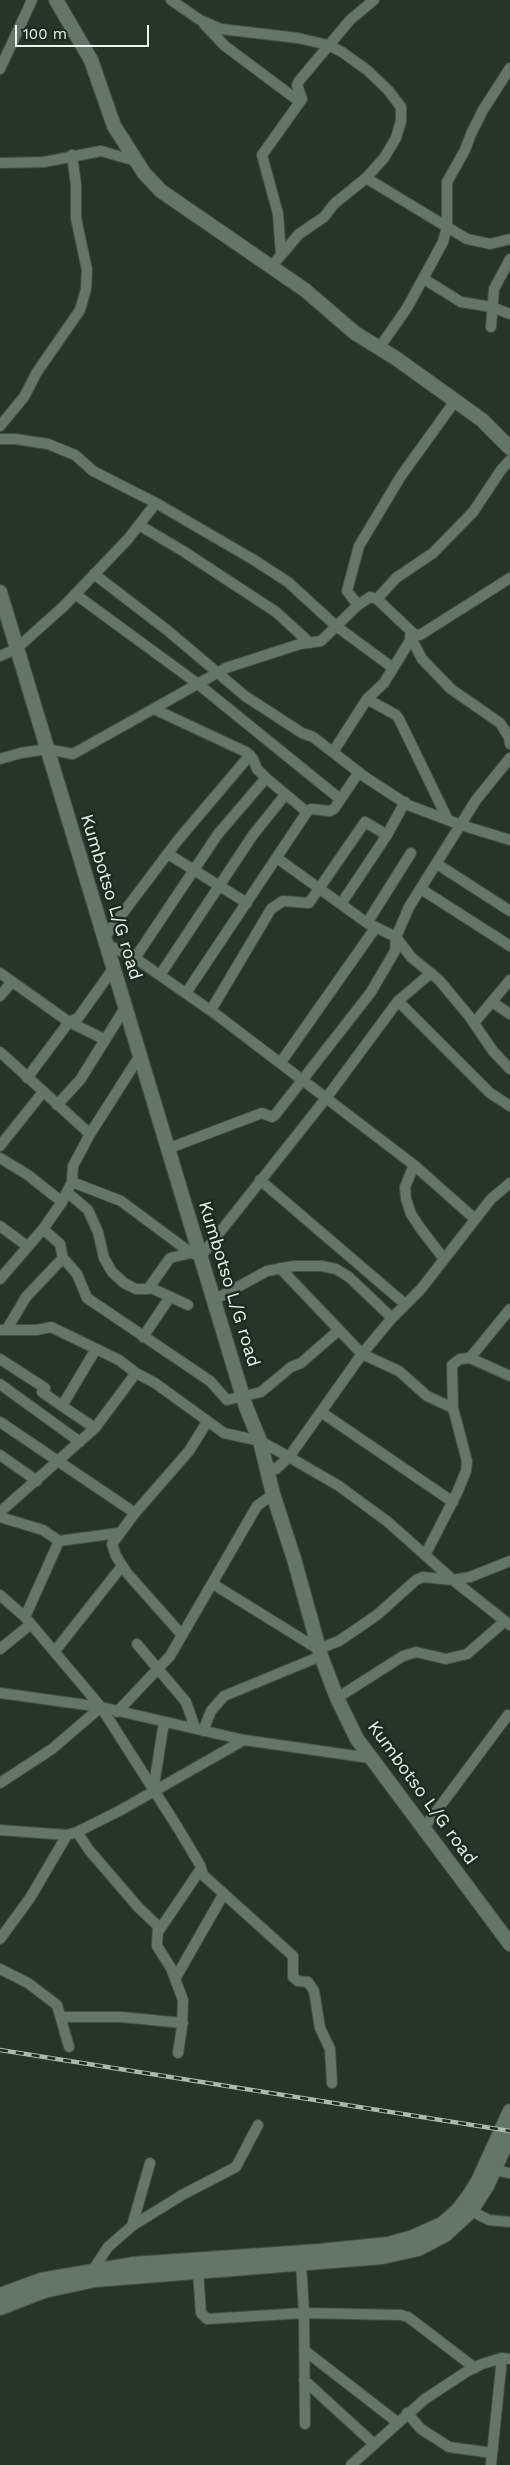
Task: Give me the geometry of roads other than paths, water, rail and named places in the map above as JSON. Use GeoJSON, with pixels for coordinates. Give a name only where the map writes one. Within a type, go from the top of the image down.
{"type":"FeatureCollection","features":[{"type":"Feature","properties":{"kind":"main road"},"geometry":{"type":"LineString","coordinates":[[56,0],[91,60],[114,126],[136,161],[161,192],[305,290],[355,332],[482,420],[509,445]]}},
{"type":"Feature","properties":{"kind":"main road","name":"Kumbotso L/G road"},"geometry":{"type":"LineString","coordinates":[[0,592],[168,1149],[196,1254],[214,1300],[243,1397],[260,1441],[273,1494],[294,1559],[320,1652],[337,1698],[370,1758],[423,1829],[506,1928],[510,1944]]}},
{"type":"Feature","properties":{"kind":"main road"},"geometry":{"type":"LineString","coordinates":[[0,2308],[44,2291],[73,2283],[382,2257],[418,2248],[445,2235],[471,2211],[489,2170],[510,2111]]}},
{"type":"Feature","properties":{"kind":"main road"},"geometry":{"type":"LineString","coordinates":[[0,2295],[41,2280],[134,2264],[312,2252],[396,2242],[413,2238],[442,2224],[468,2197],[489,2170],[510,2135]]}},
{"type":"Feature","properties":{"kind":"street"},"geometry":{"type":"LineString","coordinates":[[0,69],[32,0]]}},
{"type":"Feature","properties":{"kind":"street"},"geometry":{"type":"LineString","coordinates":[[171,0],[200,20],[221,29],[298,38],[328,45],[342,52],[367,70],[388,90],[401,107],[401,121],[396,138],[384,158],[366,178],[334,204],[324,217],[299,234],[271,267]]}},
{"type":"Feature","properties":{"kind":"street"},"geometry":{"type":"LineString","coordinates":[[281,254],[278,214],[262,155],[300,102],[302,96],[298,89],[299,81],[350,20],[374,0]]}},
{"type":"Feature","properties":{"kind":"street"},"geometry":{"type":"LineString","coordinates":[[200,20],[225,46],[300,102]]}},
{"type":"Feature","properties":{"kind":"street"},"geometry":{"type":"LineString","coordinates":[[379,348],[407,308],[443,242],[447,227],[447,182],[466,150],[471,134],[483,110],[510,68]]}},
{"type":"Feature","properties":{"kind":"street"},"geometry":{"type":"LineString","coordinates":[[0,163],[44,162],[72,155],[101,151],[136,161]]}},
{"type":"Feature","properties":{"kind":"street"},"geometry":{"type":"LineString","coordinates":[[0,426],[24,397],[37,372],[80,310],[85,294],[86,270],[76,218],[76,185],[72,155]]}},
{"type":"Feature","properties":{"kind":"street"},"geometry":{"type":"LineString","coordinates":[[366,178],[467,239],[478,243],[499,243],[510,239]]}},
{"type":"Feature","properties":{"kind":"street"},"geometry":{"type":"LineString","coordinates":[[491,328],[494,289],[510,259]]}},
{"type":"Feature","properties":{"kind":"street"},"geometry":{"type":"LineString","coordinates":[[424,279],[461,302],[492,307],[510,314]]}},
{"type":"Feature","properties":{"kind":"street"},"geometry":{"type":"LineString","coordinates":[[358,605],[347,591],[359,546],[401,476],[456,401]]}},
{"type":"Feature","properties":{"kind":"street"},"geometry":{"type":"LineString","coordinates":[[0,439],[15,439],[48,444],[65,450],[110,480],[156,503],[254,560],[288,582],[336,626],[393,668]]}},
{"type":"Feature","properties":{"kind":"street"},"geometry":{"type":"LineString","coordinates":[[377,599],[396,578],[433,553],[472,512],[510,460]]}},
{"type":"Feature","properties":{"kind":"street"},"geometry":{"type":"LineString","coordinates":[[0,656],[16,649],[75,594],[139,525],[156,503]]}},
{"type":"Feature","properties":{"kind":"street"},"geometry":{"type":"LineString","coordinates":[[139,525],[183,551],[276,612],[310,643]]}},
{"type":"Feature","properties":{"kind":"street"},"geometry":{"type":"LineString","coordinates":[[94,574],[167,630],[245,696],[302,733],[313,737],[358,772],[405,802],[461,825],[510,840]]}},
{"type":"Feature","properties":{"kind":"street"},"geometry":{"type":"LineString","coordinates":[[412,635],[425,634],[510,578]]}},
{"type":"Feature","properties":{"kind":"street"},"geometry":{"type":"LineString","coordinates":[[75,594],[198,684],[231,714],[340,799]]}},
{"type":"Feature","properties":{"kind":"street"},"geometry":{"type":"LineString","coordinates":[[0,759],[47,749],[73,754],[217,673],[242,662],[321,641],[358,605],[370,597],[377,599],[412,635],[422,659],[452,689],[500,723],[509,737],[510,744]]}},
{"type":"Feature","properties":{"kind":"street"},"geometry":{"type":"LineString","coordinates":[[333,752],[368,699],[384,682],[412,635]]}},
{"type":"Feature","properties":{"kind":"street"},"geometry":{"type":"LineString","coordinates":[[368,699],[396,715],[448,820]]}},
{"type":"Feature","properties":{"kind":"street"},"geometry":{"type":"LineString","coordinates":[[154,708],[235,745],[250,755],[257,769],[266,778],[308,812]]}},
{"type":"Feature","properties":{"kind":"street"},"geometry":{"type":"LineString","coordinates":[[250,755],[168,854],[105,941],[160,975],[281,1062],[414,1165],[475,1219]]}},
{"type":"Feature","properties":{"kind":"street"},"geometry":{"type":"LineString","coordinates":[[168,1149],[262,1113],[272,1117],[304,1080],[370,992],[395,951],[396,937],[409,907],[476,800],[510,758]]}},
{"type":"Feature","properties":{"kind":"street"},"geometry":{"type":"LineString","coordinates":[[186,993],[308,812],[312,809],[330,811],[358,772]]}},
{"type":"Feature","properties":{"kind":"street"},"geometry":{"type":"LineString","coordinates":[[135,958],[192,870],[218,834],[266,778]]}},
{"type":"Feature","properties":{"kind":"street"},"geometry":{"type":"LineString","coordinates":[[160,975],[253,835],[285,795]]}},
{"type":"Feature","properties":{"kind":"street"},"geometry":{"type":"LineString","coordinates":[[341,904],[387,835],[405,802]]}},
{"type":"Feature","properties":{"kind":"street"},"geometry":{"type":"LineString","coordinates":[[210,1010],[271,909],[283,901],[309,903],[365,822],[387,835]]}},
{"type":"Feature","properties":{"kind":"street"},"geometry":{"type":"LineString","coordinates":[[281,1062],[372,925],[411,853]]}},
{"type":"Feature","properties":{"kind":"street"},"geometry":{"type":"LineString","coordinates":[[168,854],[247,903]]}},
{"type":"Feature","properties":{"kind":"street"},"geometry":{"type":"LineString","coordinates":[[277,858],[372,925],[396,937],[411,956],[431,973],[474,1024],[493,1051],[510,1068]]}},
{"type":"Feature","properties":{"kind":"street"},"geometry":{"type":"LineString","coordinates":[[437,864],[510,910]]}},
{"type":"Feature","properties":{"kind":"street"},"geometry":{"type":"LineString","coordinates":[[421,889],[510,946]]}},
{"type":"Feature","properties":{"kind":"street"},"geometry":{"type":"LineString","coordinates":[[28,1078],[69,1022],[78,1018],[113,969]]}},
{"type":"Feature","properties":{"kind":"street"},"geometry":{"type":"LineString","coordinates":[[0,973],[69,1022],[104,1039]]}},
{"type":"Feature","properties":{"kind":"street"},"geometry":{"type":"LineString","coordinates":[[149,1288],[170,1258],[196,1254],[260,1180],[327,1097],[398,1002],[431,973]]}},
{"type":"Feature","properties":{"kind":"street"},"geometry":{"type":"LineString","coordinates":[[474,1024],[510,980]]}},
{"type":"Feature","properties":{"kind":"street"},"geometry":{"type":"LineString","coordinates":[[0,996],[12,982]]}},
{"type":"Feature","properties":{"kind":"street"},"geometry":{"type":"LineString","coordinates":[[398,1002],[490,1093],[510,1106]]}},
{"type":"Feature","properties":{"kind":"street"},"geometry":{"type":"LineString","coordinates":[[492,1002],[510,1014]]}},
{"type":"Feature","properties":{"kind":"street"},"geometry":{"type":"LineString","coordinates":[[58,1105],[80,1080],[125,1008]]}},
{"type":"Feature","properties":{"kind":"street"},"geometry":{"type":"LineString","coordinates":[[0,1052],[90,1134]]}},
{"type":"Feature","properties":{"kind":"street"},"geometry":{"type":"LineString","coordinates":[[0,1279],[43,1229],[62,1202],[69,1187],[73,1166],[90,1134],[139,1057]]}},
{"type":"Feature","properties":{"kind":"street"},"geometry":{"type":"LineString","coordinates":[[0,1146],[43,1092]]}},
{"type":"Feature","properties":{"kind":"street"},"geometry":{"type":"LineString","coordinates":[[0,1158],[28,1175],[62,1202]]}},
{"type":"Feature","properties":{"kind":"street"},"geometry":{"type":"LineString","coordinates":[[414,1165],[405,1187],[406,1199],[411,1214],[444,1259]]}},
{"type":"Feature","properties":{"kind":"street"},"geometry":{"type":"LineString","coordinates":[[260,1180],[405,1304]]}},
{"type":"Feature","properties":{"kind":"street"},"geometry":{"type":"LineString","coordinates":[[267,1466],[276,1470],[289,1457],[362,1354],[392,1318],[421,1289],[491,1199],[510,1183]]}},
{"type":"Feature","properties":{"kind":"street"},"geometry":{"type":"LineString","coordinates":[[69,1187],[122,1201],[196,1254]]}},
{"type":"Feature","properties":{"kind":"street"},"geometry":{"type":"LineString","coordinates":[[69,1187],[88,1210],[98,1232],[104,1258],[112,1272],[124,1283],[136,1289],[149,1288],[188,1305]]}},
{"type":"Feature","properties":{"kind":"street"},"geometry":{"type":"LineString","coordinates":[[0,1226],[27,1246]]}},
{"type":"Feature","properties":{"kind":"street"},"geometry":{"type":"LineString","coordinates":[[43,1229],[60,1244],[63,1258],[77,1274],[88,1298],[210,1381],[227,1400],[261,1392],[291,1367],[301,1363],[339,1330]]}},
{"type":"Feature","properties":{"kind":"street"},"geometry":{"type":"LineString","coordinates":[[3,1330],[26,1297],[63,1258]]}},
{"type":"Feature","properties":{"kind":"street"},"geometry":{"type":"LineString","coordinates":[[214,1300],[267,1271],[280,1268],[321,1266],[336,1269],[349,1277],[392,1318]]}},
{"type":"Feature","properties":{"kind":"street"},"geometry":{"type":"LineString","coordinates":[[280,1268],[362,1354],[399,1370],[427,1396],[453,1408]]}},
{"type":"Feature","properties":{"kind":"street"},"geometry":{"type":"LineString","coordinates":[[143,1337],[170,1297]]}},
{"type":"Feature","properties":{"kind":"street"},"geometry":{"type":"LineString","coordinates":[[470,1358],[510,1309]]}},
{"type":"Feature","properties":{"kind":"street"},"geometry":{"type":"LineString","coordinates":[[3,1330],[37,1330],[51,1327],[119,1360],[136,1374],[155,1383],[224,1434],[260,1441],[339,1486],[388,1522],[452,1580],[508,1623],[467,1654],[446,1659],[416,1652],[403,1656],[337,1698]]}},
{"type":"Feature","properties":{"kind":"street"},"geometry":{"type":"LineString","coordinates":[[62,1406],[96,1349]]}},
{"type":"Feature","properties":{"kind":"street"},"geometry":{"type":"LineString","coordinates":[[425,1555],[453,1502],[466,1471],[467,1461],[453,1408],[450,1369],[460,1359],[470,1358],[510,1376]]}},
{"type":"Feature","properties":{"kind":"street"},"geometry":{"type":"LineString","coordinates":[[0,1359],[45,1388],[42,1392],[95,1428]]}},
{"type":"Feature","properties":{"kind":"street"},"geometry":{"type":"LineString","coordinates":[[0,1512],[95,1428],[136,1374]]}},
{"type":"Feature","properties":{"kind":"street"},"geometry":{"type":"LineString","coordinates":[[0,1384],[80,1442]]}},
{"type":"Feature","properties":{"kind":"street"},"geometry":{"type":"LineString","coordinates":[[321,1412],[453,1502]]}},
{"type":"Feature","properties":{"kind":"street"},"geometry":{"type":"LineString","coordinates":[[0,1422],[135,1513]]}},
{"type":"Feature","properties":{"kind":"street"},"geometry":{"type":"LineString","coordinates":[[182,1635],[122,1566],[112,1544],[118,1533],[189,1451],[207,1422]]}},
{"type":"Feature","properties":{"kind":"street"},"geometry":{"type":"LineString","coordinates":[[0,1455],[37,1480]]}},
{"type":"Feature","properties":{"kind":"street"},"geometry":{"type":"LineString","coordinates":[[118,1712],[170,1656],[257,1506],[273,1494]]}},
{"type":"Feature","properties":{"kind":"street"},"geometry":{"type":"LineString","coordinates":[[0,1517],[43,1530],[59,1541],[118,1533]]}},
{"type":"Feature","properties":{"kind":"street"},"geometry":{"type":"LineString","coordinates":[[0,1649],[28,1621],[59,1541]]}},
{"type":"Feature","properties":{"kind":"street"},"geometry":{"type":"LineString","coordinates":[[199,1730],[224,1696],[320,1652],[377,1615],[416,1580],[429,1576],[452,1580],[470,1577],[510,1561]]}},
{"type":"Feature","properties":{"kind":"street"},"geometry":{"type":"LineString","coordinates":[[55,1651],[122,1566]]}},
{"type":"Feature","properties":{"kind":"street"},"geometry":{"type":"LineString","coordinates":[[213,1584],[320,1652]]}},
{"type":"Feature","properties":{"kind":"street"},"geometry":{"type":"LineString","coordinates":[[0,1595],[28,1621],[101,1707],[178,1828],[200,1865],[200,1870],[223,1895],[293,1956],[293,1977],[298,1981],[308,1982],[311,1985],[320,2028],[330,2049],[332,2083]]}},
{"type":"Feature","properties":{"kind":"street"},"geometry":{"type":"LineString","coordinates":[[138,1644],[186,1702],[199,1730]]}},
{"type":"Feature","properties":{"kind":"street"},"geometry":{"type":"LineString","coordinates":[[1,1692],[101,1707],[244,1740],[370,1758]]}},
{"type":"Feature","properties":{"kind":"street"},"geometry":{"type":"LineString","coordinates":[[0,1783],[52,1749],[101,1707]]}},
{"type":"Feature","properties":{"kind":"street"},"geometry":{"type":"LineString","coordinates":[[423,1829],[508,1715]]}},
{"type":"Feature","properties":{"kind":"street"},"geometry":{"type":"LineString","coordinates":[[153,1791],[164,1722]]}},
{"type":"Feature","properties":{"kind":"street"},"geometry":{"type":"LineString","coordinates":[[0,1939],[30,1898],[72,1833],[153,1791],[244,1740]]}},
{"type":"Feature","properties":{"kind":"street"},"geometry":{"type":"LineString","coordinates":[[0,1830],[72,1833],[138,1907],[158,1926],[157,1946],[175,1979],[183,2000],[183,2023],[178,2053]]}},
{"type":"Feature","properties":{"kind":"street"},"geometry":{"type":"LineString","coordinates":[[158,1932],[200,1870]]}},
{"type":"Feature","properties":{"kind":"street"},"geometry":{"type":"LineString","coordinates":[[175,1979],[223,1895]]}},
{"type":"Feature","properties":{"kind":"street"},"geometry":{"type":"LineString","coordinates":[[0,1969],[12,1973],[57,2005],[69,2046]]}},
{"type":"Feature","properties":{"kind":"street"},"geometry":{"type":"LineString","coordinates":[[62,2017],[121,2017],[183,2023]]}},
{"type":"Feature","properties":{"kind":"street"},"geometry":{"type":"LineString","coordinates":[[94,2270],[108,2247],[132,2226],[182,2195],[236,2167],[258,2126]]}},
{"type":"Feature","properties":{"kind":"street"},"geometry":{"type":"LineString","coordinates":[[132,2226],[150,2163]]}},
{"type":"Feature","properties":{"kind":"street"},"geometry":{"type":"LineString","coordinates":[[489,2170],[510,2173]]}},
{"type":"Feature","properties":{"kind":"street"},"geometry":{"type":"LineString","coordinates":[[471,2211],[489,2220],[510,2222]]}},
{"type":"Feature","properties":{"kind":"street"},"geometry":{"type":"LineString","coordinates":[[301,2263],[304,2313],[305,2424]]}},
{"type":"Feature","properties":{"kind":"street"},"geometry":{"type":"LineString","coordinates":[[198,2272],[201,2313],[207,2319],[304,2313],[401,2314],[408,2317],[475,2368]]}},
{"type":"Feature","properties":{"kind":"street"},"geometry":{"type":"LineString","coordinates":[[304,2350],[397,2422]]}},
{"type":"Feature","properties":{"kind":"street"},"geometry":{"type":"LineString","coordinates":[[351,2465],[407,2413],[425,2399],[475,2368],[506,2358],[491,2465]]}},
{"type":"Feature","properties":{"kind":"street"},"geometry":{"type":"LineString","coordinates":[[304,2380],[374,2444]]}},
{"type":"Feature","properties":{"kind":"street"},"geometry":{"type":"LineString","coordinates":[[407,2413],[422,2429],[449,2447],[492,2452]]}},
{"type":"Feature","properties":{"kind":"railway"},"geometry":{"type":"LineString","coordinates":[[0,2050],[510,2131]]}}]}
